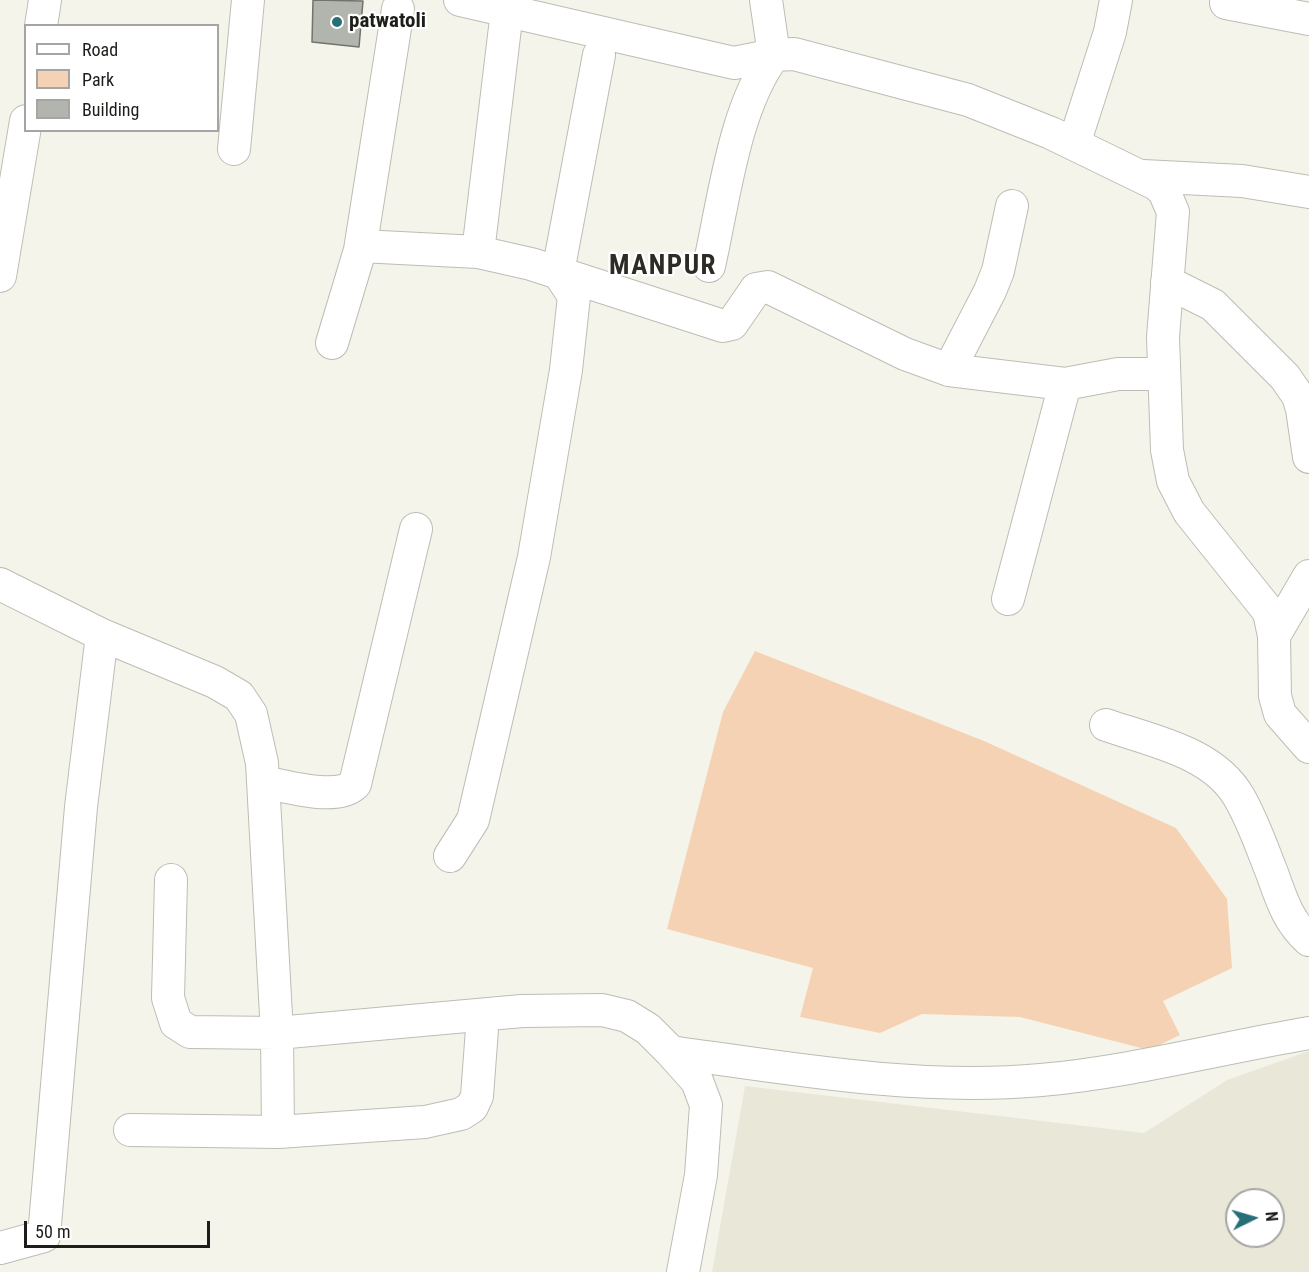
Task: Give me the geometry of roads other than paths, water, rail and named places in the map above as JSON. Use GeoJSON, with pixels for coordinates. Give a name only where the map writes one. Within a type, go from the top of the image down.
{"type":"FeatureCollection","features":[{"type":"Feature","properties":{"kind":"street"},"geometry":{"type":"LineString","coordinates":[[41,24],[45,0]]}},
{"type":"Feature","properties":{"kind":"street"},"geometry":{"type":"LineString","coordinates":[[234,149],[249,0]]}},
{"type":"Feature","properties":{"kind":"street"},"geometry":{"type":"LineString","coordinates":[[460,0],[734,63],[774,55],[794,54],[968,100],[1074,144],[1143,177],[1164,191],[1173,212],[1163,337],[1167,450],[1178,494],[1189,512],[1264,603],[1272,620],[1275,696],[1280,714],[1309,747]]}},
{"type":"Feature","properties":{"kind":"street"},"geometry":{"type":"LineString","coordinates":[[709,266],[745,107],[760,73],[774,55],[766,0]]}},
{"type":"Feature","properties":{"kind":"street"},"geometry":{"type":"LineString","coordinates":[[1074,144],[1110,32],[1116,0]]}},
{"type":"Feature","properties":{"kind":"street"},"geometry":{"type":"LineString","coordinates":[[1226,3],[1309,19]]}},
{"type":"Feature","properties":{"kind":"street"},"geometry":{"type":"LineString","coordinates":[[332,344],[361,246],[398,9]]}},
{"type":"Feature","properties":{"kind":"street"},"geometry":{"type":"LineString","coordinates":[[478,252],[507,11]]}},
{"type":"Feature","properties":{"kind":"street"},"geometry":{"type":"LineString","coordinates":[[450,856],[473,820],[534,557],[547,491],[566,370],[574,296],[558,272],[599,55]]}},
{"type":"Feature","properties":{"kind":"street"},"geometry":{"type":"LineString","coordinates":[[0,276],[24,132]]}},
{"type":"Feature","properties":{"kind":"street"},"geometry":{"type":"LineString","coordinates":[[1143,177],[1242,182],[1309,192]]}},
{"type":"Feature","properties":{"kind":"street"},"geometry":{"type":"LineString","coordinates":[[949,370],[990,291],[1012,206]]}},
{"type":"Feature","properties":{"kind":"street"},"geometry":{"type":"LineString","coordinates":[[361,246],[478,252],[558,272],[723,326],[732,324],[756,289],[768,287],[905,354],[949,370],[1065,384],[1118,374],[1164,374]]}},
{"type":"Feature","properties":{"kind":"street"},"geometry":{"type":"LineString","coordinates":[[1167,282],[1220,311],[1285,377],[1298,396],[1302,409],[1309,457]]}},
{"type":"Feature","properties":{"kind":"street"},"geometry":{"type":"LineString","coordinates":[[1008,599],[1065,384]]}},
{"type":"Feature","properties":{"kind":"street"},"geometry":{"type":"LineString","coordinates":[[263,772],[329,793],[349,790],[356,784],[416,529]]}},
{"type":"Feature","properties":{"kind":"street"},"geometry":{"type":"LineString","coordinates":[[1274,636],[1309,576]]}},
{"type":"Feature","properties":{"kind":"street"},"geometry":{"type":"LineString","coordinates":[[0,584],[102,636],[215,682],[239,696],[251,714],[263,772],[277,1033],[278,1132]]}},
{"type":"Feature","properties":{"kind":"street"},"geometry":{"type":"LineString","coordinates":[[0,1248],[44,1236],[81,807],[102,636]]}},
{"type":"Feature","properties":{"kind":"street"},"geometry":{"type":"LineString","coordinates":[[1106,725],[1185,753],[1208,764],[1225,778],[1239,796],[1252,822],[1288,916],[1309,940]]}},
{"type":"Feature","properties":{"kind":"street"},"geometry":{"type":"LineString","coordinates":[[171,880],[168,998],[176,1023],[190,1032],[277,1033],[522,1011],[602,1010],[634,1021],[648,1029],[697,1081],[706,1105],[701,1175],[683,1272]]}},
{"type":"Feature","properties":{"kind":"street"},"geometry":{"type":"LineString","coordinates":[[130,1130],[278,1132],[425,1122],[461,1114],[471,1107],[477,1096],[483,1016]]}},
{"type":"Feature","properties":{"kind":"street"},"geometry":{"type":"LineString","coordinates":[[671,1052],[890,1080],[1040,1080],[1104,1072],[1309,1033]]}},
{"type":"Feature","properties":{"kind":"place","name":"patwatoli"},"geometry":{"type":"Point","coordinates":[337,22]}},
{"type":"Feature","properties":{"kind":"district","name":"MANPUR"},"geometry":{"type":"Point","coordinates":[663,267]}}]}
